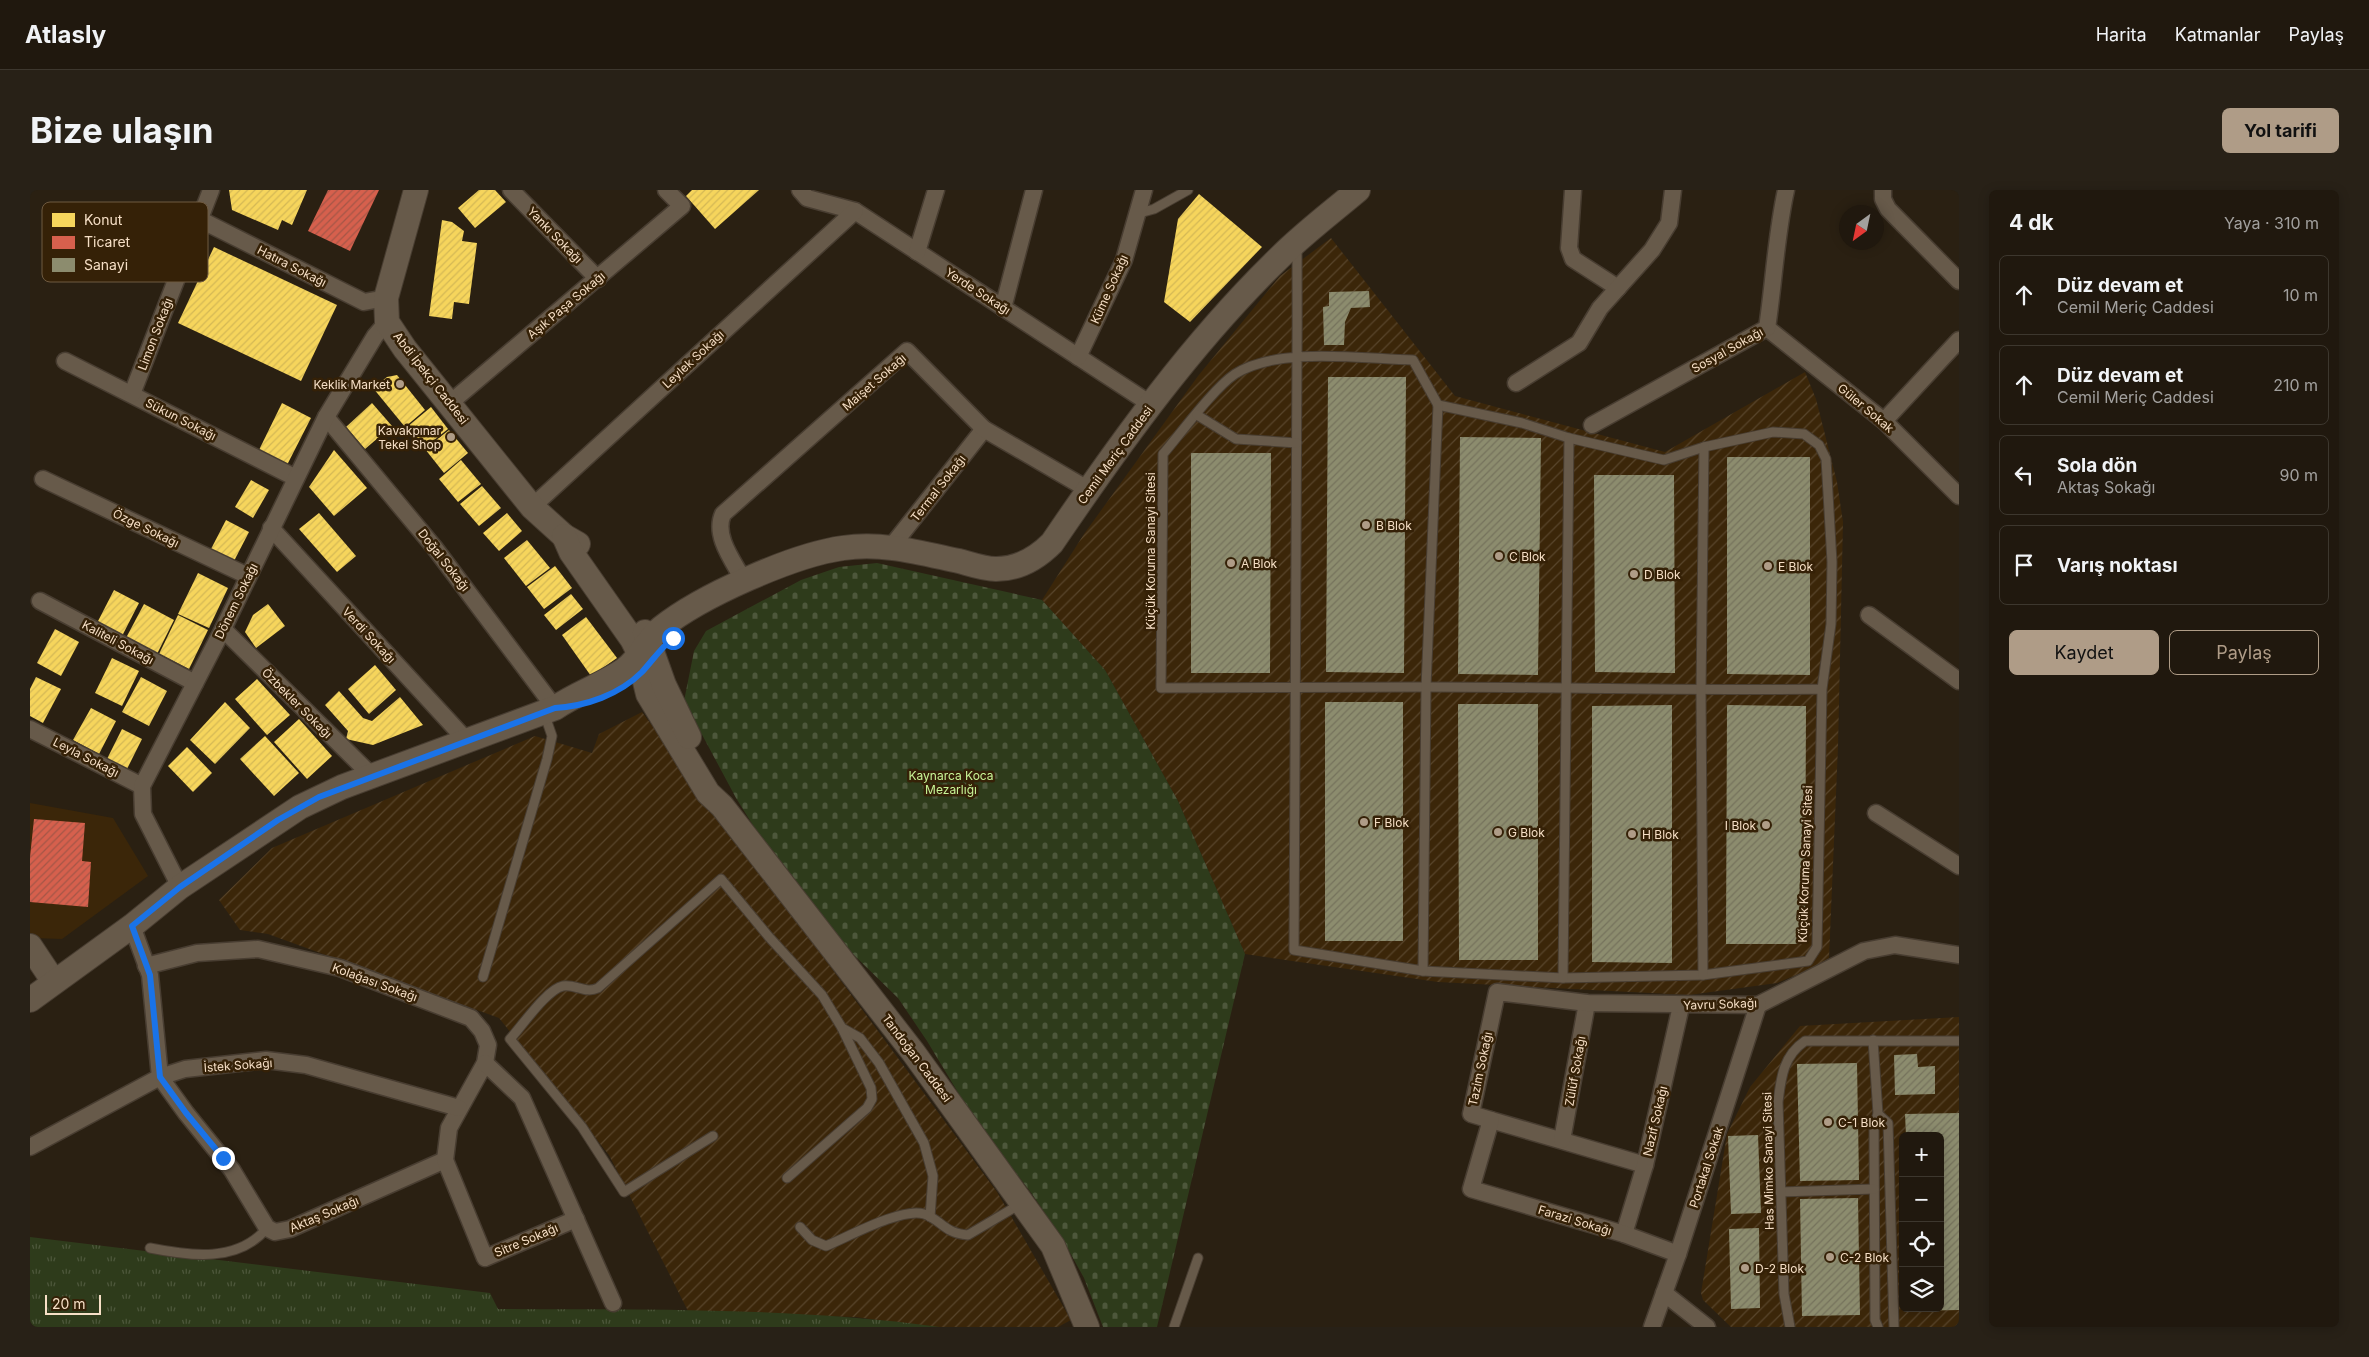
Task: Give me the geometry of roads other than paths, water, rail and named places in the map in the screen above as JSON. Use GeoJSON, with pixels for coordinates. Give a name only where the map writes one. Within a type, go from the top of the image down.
{"type":"FeatureCollection","features":[{"type":"Feature","properties":{"kind":"street","name":"Limon Sokağı"},"geometry":{"type":"LineString","coordinates":[[206,202],[211,190]]}},
{"type":"Feature","properties":{"kind":"street","name":"Abdi İpekçi Caddesi"},"geometry":{"type":"LineString","coordinates":[[416,190],[386,298],[387,322],[405,349],[450,402],[532,507],[564,536],[581,546],[646,656]]}},
{"type":"Feature","properties":{"kind":"street","name":"Yankı Sokağı"},"geometry":{"type":"LineString","coordinates":[[511,190],[598,279]]}},
{"type":"Feature","properties":{"kind":"street","name":"Aşık Paşa Sokağı"},"geometry":{"type":"LineString","coordinates":[[450,402],[598,279],[682,206],[666,190]]}},
{"type":"Feature","properties":{"kind":"street","name":"Yerde Sokağı"},"geometry":{"type":"LineString","coordinates":[[800,190],[807,198],[855,211],[1152,404]]}},
{"type":"Feature","properties":{"kind":"street"},"geometry":{"type":"LineString","coordinates":[[917,252],[936,190]]}},
{"type":"Feature","properties":{"kind":"street"},"geometry":{"type":"LineString","coordinates":[[1003,308],[1034,190]]}},
{"type":"Feature","properties":{"kind":"street","name":"Küme Sokağı"},"geometry":{"type":"LineString","coordinates":[[1078,357],[1124,260],[1144,190]]}},
{"type":"Feature","properties":{"kind":"street","name":"Cemil Meriç Caddesi"},"geometry":{"type":"LineString","coordinates":[[646,656],[679,615],[744,581],[810,556],[849,547],[892,547],[994,569],[1013,566],[1034,558],[1052,543],[1152,404],[1227,312],[1297,241],[1358,190]]}},
{"type":"Feature","properties":{"kind":"street"},"geometry":{"type":"LineString","coordinates":[[1573,190],[1570,248],[1573,259],[1618,288]]}},
{"type":"Feature","properties":{"kind":"street"},"geometry":{"type":"LineString","coordinates":[[1516,383],[1578,343],[1600,308],[1652,250],[1669,223],[1673,190]]}},
{"type":"Feature","properties":{"kind":"street","name":"Sosyal Sokağı"},"geometry":{"type":"LineString","coordinates":[[1592,426],[1767,328],[1775,276],[1780,214],[1786,190]]}},
{"type":"Feature","properties":{"kind":"street"},"geometry":{"type":"LineString","coordinates":[[1883,190],[1883,199],[1888,209],[1959,281]]}},
{"type":"Feature","properties":{"kind":"street","name":"Leylek Sokağı"},"geometry":{"type":"LineString","coordinates":[[532,507],[855,211]]}},
{"type":"Feature","properties":{"kind":"street","name":"Hatıra Sokağı"},"geometry":{"type":"LineString","coordinates":[[208,224],[364,302],[386,298]]}},
{"type":"Feature","properties":{"kind":"street","name":"Limon Sokağı"},"geometry":{"type":"LineString","coordinates":[[132,394],[175,282]]}},
{"type":"Feature","properties":{"kind":"street","name":"Dönem Sokağı"},"geometry":{"type":"LineString","coordinates":[[180,887],[143,814],[142,786],[222,629],[326,417],[375,336],[387,322]]}},
{"type":"Feature","properties":{"kind":"street","name":"Güler Sokak"},"geometry":{"type":"LineString","coordinates":[[1767,328],[1884,421],[1959,496]]}},
{"type":"Feature","properties":{"kind":"street"},"geometry":{"type":"LineString","coordinates":[[1884,421],[1959,340]]}},
{"type":"Feature","properties":{"kind":"street","name":"Maişet Sokağı"},"geometry":{"type":"LineString","coordinates":[[744,581],[720,536],[718,523],[723,514],[907,351],[984,429],[1089,490]]}},
{"type":"Feature","properties":{"kind":"street","name":"Sükun Sokağı"},"geometry":{"type":"LineString","coordinates":[[65,361],[296,478]]}},
{"type":"Feature","properties":{"kind":"street","name":"Doğal Sokağı"},"geometry":{"type":"LineString","coordinates":[[326,417],[434,546],[549,710]]}},
{"type":"Feature","properties":{"kind":"street","name":"Termal Sokağı"},"geometry":{"type":"LineString","coordinates":[[892,547],[984,429]]}},
{"type":"Feature","properties":{"kind":"street","name":"Özge Sokağı"},"geometry":{"type":"LineString","coordinates":[[43,479],[248,576]]}},
{"type":"Feature","properties":{"kind":"street","name":"Verdi Sokağı"},"geometry":{"type":"LineString","coordinates":[[271,528],[467,741]]}},
{"type":"Feature","properties":{"kind":"street","name":"Cemil Meriç Caddesi"},"geometry":{"type":"LineString","coordinates":[[30,1000],[132,926],[180,887],[300,807],[372,776],[549,710],[625,669],[695,622],[810,556]]}},
{"type":"Feature","properties":{"kind":"street","name":"Kaliteli Sokağı"},"geometry":{"type":"LineString","coordinates":[[40,601],[195,683]]}},
{"type":"Feature","properties":{"kind":"street"},"geometry":{"type":"LineString","coordinates":[[1869,614],[1959,681]]}},
{"type":"Feature","properties":{"kind":"street","name":"Özbekler Sokağı"},"geometry":{"type":"LineString","coordinates":[[222,629],[372,776]]}},
{"type":"Feature","properties":{"kind":"street","name":"Tandoğan Caddesi"},"geometry":{"type":"LineString","coordinates":[[646,656],[664,685],[687,734],[718,785],[722,806],[913,1052],[1053,1246],[1087,1327]]}},
{"type":"Feature","properties":{"kind":"street","name":"Leyla Sokağı"},"geometry":{"type":"LineString","coordinates":[[30,729],[142,786]]}},
{"type":"Feature","properties":{"kind":"street"},"geometry":{"type":"LineString","coordinates":[[1876,813],[1959,866]]}},
{"type":"Feature","properties":{"kind":"street"},"geometry":{"type":"LineString","coordinates":[[132,926],[146,966],[151,988],[160,1077],[232,1170],[267,1228]]}},
{"type":"Feature","properties":{"kind":"street","name":"Yavru Sokağı"},"geometry":{"type":"LineString","coordinates":[[1497,992],[1587,1002],[1680,1006],[1758,1005],[1864,951],[1895,945],[1959,956]]}},
{"type":"Feature","properties":{"kind":"street"},"geometry":{"type":"LineString","coordinates":[[30,946],[54,982]]}},
{"type":"Feature","properties":{"kind":"street","name":"Kolağası Sokağı"},"geometry":{"type":"LineString","coordinates":[[146,966],[197,953],[258,949],[340,968],[471,1018],[482,1031],[488,1045],[485,1063],[477,1082],[459,1108]]}},
{"type":"Feature","properties":{"kind":"street","name":"Tazim Sokağı"},"geometry":{"type":"LineString","coordinates":[[1471,1189],[1491,1120],[1471,1114],[1497,992]]}},
{"type":"Feature","properties":{"kind":"street","name":"Zülüf Sokağı"},"geometry":{"type":"LineString","coordinates":[[1562,1140],[1587,1002]]}},
{"type":"Feature","properties":{"kind":"street","name":"Portakal Sokak"},"geometry":{"type":"LineString","coordinates":[[1652,1327],[1678,1254],[1758,1005]]}},
{"type":"Feature","properties":{"kind":"street","name":"Nazif Sokağı"},"geometry":{"type":"LineString","coordinates":[[1624,1234],[1645,1165],[1680,1006]]}},
{"type":"Feature","properties":{"kind":"street","name":"İstek Sokağı"},"geometry":{"type":"LineString","coordinates":[[30,1147],[160,1077],[185,1069],[266,1060],[306,1065],[459,1108]]}},
{"type":"Feature","properties":{"kind":"street"},"geometry":{"type":"LineString","coordinates":[[485,1063],[522,1098],[614,1303]]}},
{"type":"Feature","properties":{"kind":"street","name":"Sitre Sokağı"},"geometry":{"type":"LineString","coordinates":[[459,1108],[447,1134],[445,1160],[485,1258],[576,1219]]}},
{"type":"Feature","properties":{"kind":"street"},"geometry":{"type":"LineString","coordinates":[[1491,1120],[1645,1165]]}},
{"type":"Feature","properties":{"kind":"street","name":"Aktaş Sokağı"},"geometry":{"type":"LineString","coordinates":[[267,1228],[275,1232],[290,1229],[445,1160]]}},
{"type":"Feature","properties":{"kind":"street","name":"Farazi Sokağı"},"geometry":{"type":"LineString","coordinates":[[1471,1189],[1624,1234],[1678,1254]]}},
{"type":"Feature","properties":{"kind":"street"},"geometry":{"type":"LineString","coordinates":[[1664,1293],[1707,1327]]}},
{"type":"Feature","properties":{"kind":"lane"},"geometry":{"type":"LineString","coordinates":[[1136,214],[1154,209],[1188,190]]}},
{"type":"Feature","properties":{"kind":"lane","name":"Küçük Koruma Sanayi Sitesi"},"geometry":{"type":"LineString","coordinates":[[1297,241],[1298,356],[1294,688],[1294,950],[1423,971],[1563,978],[1702,975],[1808,961],[1816,947],[1822,689],[1831,624],[1832,562],[1826,459],[1819,445],[1804,434],[1773,432],[1704,447],[1664,460],[1569,438],[1522,423],[1438,405],[1413,360],[1298,356],[1265,363],[1235,374],[1163,454],[1161,688],[1294,688],[1426,687],[1701,691],[1822,689]]}},
{"type":"Feature","properties":{"kind":"lane"},"geometry":{"type":"LineString","coordinates":[[1423,971],[1426,687],[1438,405]]}},
{"type":"Feature","properties":{"kind":"lane"},"geometry":{"type":"LineString","coordinates":[[1197,416],[1236,439],[1297,444]]}},
{"type":"Feature","properties":{"kind":"lane"},"geometry":{"type":"LineString","coordinates":[[1563,978],[1569,438]]}},
{"type":"Feature","properties":{"kind":"lane"},"geometry":{"type":"LineString","coordinates":[[1702,975],[1701,691],[1704,447]]}},
{"type":"Feature","properties":{"kind":"lane"},"geometry":{"type":"LineString","coordinates":[[483,977],[547,759],[552,736],[549,710]]}},
{"type":"Feature","properties":{"kind":"lane"},"geometry":{"type":"LineString","coordinates":[[713,1136],[624,1192],[582,1126],[510,1038],[552,991],[564,986],[588,991],[598,988],[721,879],[769,937],[822,995],[842,1028],[871,1088],[870,1104],[787,1178]]}},
{"type":"Feature","properties":{"kind":"lane"},"geometry":{"type":"LineString","coordinates":[[842,1028],[860,1038],[878,1063],[924,1143],[933,1176],[930,1217]]}},
{"type":"Feature","properties":{"kind":"lane"},"geometry":{"type":"LineString","coordinates":[[1873,1040],[1878,1114],[1874,1125],[1876,1320],[1878,1327]]}},
{"type":"Feature","properties":{"kind":"lane","name":"Has Mimko Sanayi Sitesi"},"geometry":{"type":"LineString","coordinates":[[1790,1327],[1784,1294],[1778,1102],[1781,1079],[1789,1056],[1805,1041],[1959,1041]]}},
{"type":"Feature","properties":{"kind":"lane"},"geometry":{"type":"LineString","coordinates":[[1878,1114],[1888,1123],[1894,1327]]}},
{"type":"Feature","properties":{"kind":"lane"},"geometry":{"type":"LineString","coordinates":[[1780,1192],[1874,1189]]}},
{"type":"Feature","properties":{"kind":"lane"},"geometry":{"type":"LineString","coordinates":[[800,1226],[812,1240],[826,1246],[908,1213],[917,1212],[930,1217],[952,1232],[968,1235],[1022,1203]]}},
{"type":"Feature","properties":{"kind":"lane"},"geometry":{"type":"LineString","coordinates":[[150,1248],[185,1253],[234,1251],[252,1243],[267,1228]]}},
{"type":"Feature","properties":{"kind":"lane"},"geometry":{"type":"LineString","coordinates":[[1174,1327],[1198,1258]]}},
{"type":"Feature","properties":{"kind":"place","name":"Keklik Market"},"geometry":{"type":"Point","coordinates":[400,384]}},
{"type":"Feature","properties":{"kind":"place","name":"Kavakpınar Tekel Shop"},"geometry":{"type":"Point","coordinates":[451,437]}},
{"type":"Feature","properties":{"kind":"place","name":"B Blok"},"geometry":{"type":"Point","coordinates":[1366,525]}},
{"type":"Feature","properties":{"kind":"place","name":"C Blok"},"geometry":{"type":"Point","coordinates":[1499,556]}},
{"type":"Feature","properties":{"kind":"place","name":"A Blok"},"geometry":{"type":"Point","coordinates":[1231,563]}},
{"type":"Feature","properties":{"kind":"place","name":"E Blok"},"geometry":{"type":"Point","coordinates":[1768,566]}},
{"type":"Feature","properties":{"kind":"place","name":"D Blok"},"geometry":{"type":"Point","coordinates":[1634,574]}},
{"type":"Feature","properties":{"kind":"place","name":"F Blok"},"geometry":{"type":"Point","coordinates":[1364,822]}},
{"type":"Feature","properties":{"kind":"place","name":"I Blok"},"geometry":{"type":"Point","coordinates":[1766,825]}},
{"type":"Feature","properties":{"kind":"place","name":"G Blok"},"geometry":{"type":"Point","coordinates":[1498,832]}},
{"type":"Feature","properties":{"kind":"place","name":"H Blok"},"geometry":{"type":"Point","coordinates":[1632,834]}},
{"type":"Feature","properties":{"kind":"place","name":"C-1 Blok"},"geometry":{"type":"Point","coordinates":[1828,1122]}},
{"type":"Feature","properties":{"kind":"place","name":"C-2 Blok"},"geometry":{"type":"Point","coordinates":[1830,1257]}},
{"type":"Feature","properties":{"kind":"place","name":"D-2 Blok"},"geometry":{"type":"Point","coordinates":[1745,1268]}},
{"type":"Feature","properties":{"kind":"park label","name":"Kaynarca Koca Mezarlığı"},"geometry":{"type":"Point","coordinates":[951,782]}}]}
